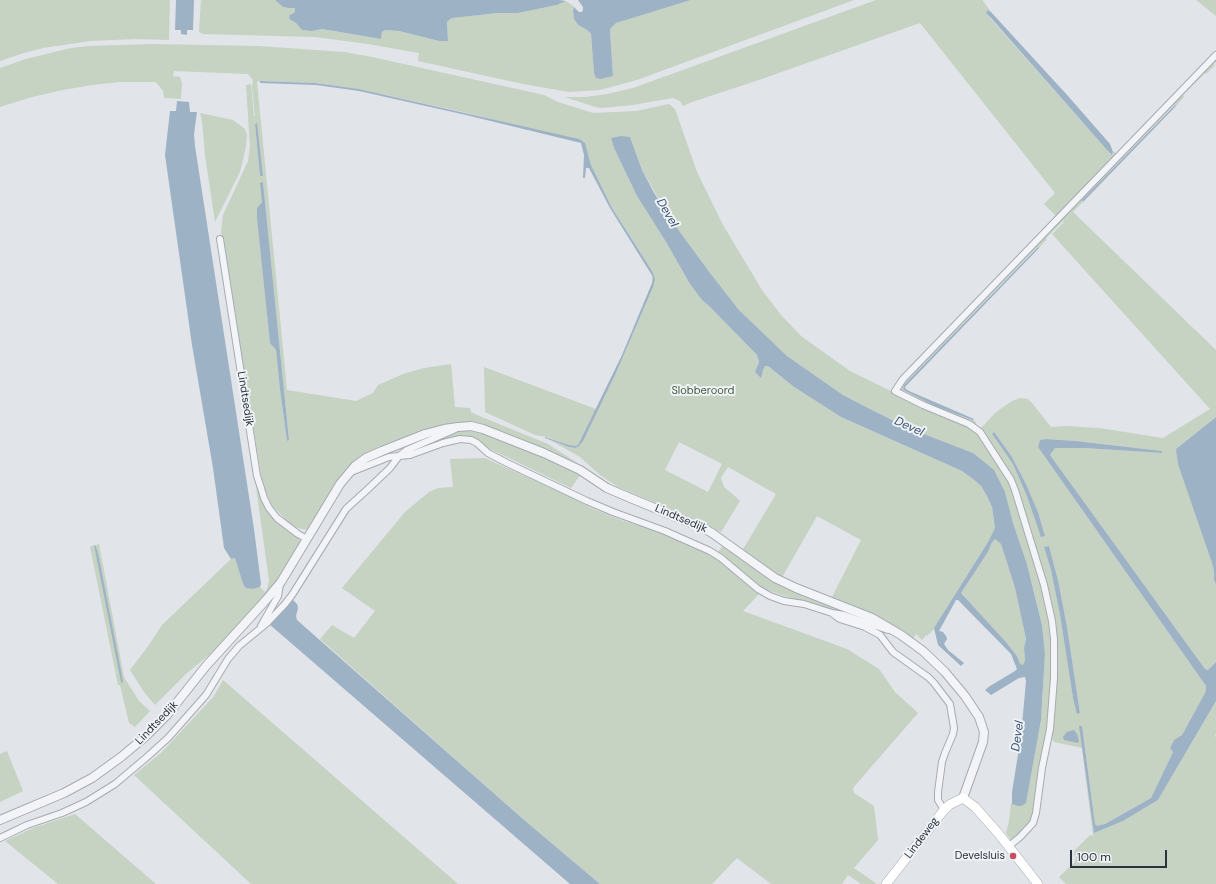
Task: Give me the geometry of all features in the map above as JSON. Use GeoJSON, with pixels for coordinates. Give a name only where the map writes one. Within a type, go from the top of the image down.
{"type":"FeatureCollection","features":[{"type":"Feature","properties":{"kind":"main road"},"geometry":{"type":"LineString","coordinates":[[963,798],[974,807],[1009,846],[1038,884]]}},
{"type":"Feature","properties":{"kind":"main road","name":"Lindeweg"},"geometry":{"type":"LineString","coordinates":[[886,884],[944,810],[949,805],[963,798]]}},
{"type":"Feature","properties":{"kind":"street"},"geometry":{"type":"LineString","coordinates":[[1009,846],[1033,823],[1051,723],[1054,678],[1054,639],[1052,621],[1044,585],[1011,480],[980,432],[968,424],[923,405],[895,391],[903,379],[1216,55]]}},
{"type":"Feature","properties":{"kind":"street","name":"Lindtsedijk"},"geometry":{"type":"LineString","coordinates":[[220,239],[260,488],[269,508],[278,518],[298,534],[307,539]]}},
{"type":"Feature","properties":{"kind":"street","name":"Lindtsedijk"},"geometry":{"type":"LineString","coordinates":[[0,838],[27,825],[62,814],[86,802],[115,784],[168,738],[206,695],[228,659],[239,646],[268,623],[292,595],[346,509],[407,450],[451,431],[458,426]]}},
{"type":"Feature","properties":{"kind":"street","name":"Lindtsedijk"},"geometry":{"type":"LineString","coordinates":[[0,820],[64,793],[92,778],[145,737],[166,715],[206,666],[281,582],[340,484],[355,466],[366,458],[425,434],[458,426],[471,426],[489,431],[563,461],[580,470],[607,488],[712,533],[775,578],[796,588],[860,613],[887,626],[895,632]]}},
{"type":"Feature","properties":{"kind":"street","name":"Lindtsedijk"},"geometry":{"type":"LineString","coordinates":[[348,473],[389,457],[410,455],[443,443],[460,439],[471,440],[477,443],[488,453],[507,463],[587,501],[665,531],[710,551],[721,558],[758,589],[770,596],[784,601],[804,604],[832,613]]}},
{"type":"Feature","properties":{"kind":"street","name":"Lindtsedijk"},"geometry":{"type":"LineString","coordinates":[[259,629],[278,596],[281,582]]}},
{"type":"Feature","properties":{"kind":"street"},"geometry":{"type":"LineString","coordinates":[[832,613],[844,615],[895,632],[923,651],[936,662],[956,684],[979,717],[984,732],[984,737],[963,798]]}},
{"type":"Feature","properties":{"kind":"street"},"geometry":{"type":"LineString","coordinates":[[832,613],[840,619],[865,627],[880,635],[893,652],[928,677],[950,704],[953,721],[953,734],[943,757],[938,792],[938,800],[944,810]]}},
{"type":"Feature","properties":{"kind":"green space"},"geometry":{"type":"Polygon","coordinates":[[[0,0],[170,0],[169,40],[135,39],[90,41],[43,48],[0,61],[0,0]]]}},
{"type":"Feature","properties":{"kind":"green space"},"geometry":{"type":"Polygon","coordinates":[[[201,0],[275,0],[283,7],[296,9],[295,12],[290,15],[291,20],[302,30],[312,31],[322,29],[381,39],[382,32],[385,30],[399,31],[439,41],[448,41],[447,22],[452,18],[498,13],[518,13],[557,5],[566,1],[574,7],[574,19],[578,25],[587,30],[591,35],[594,73],[601,79],[613,76],[610,31],[616,23],[625,20],[691,0],[854,0],[637,80],[600,90],[569,92],[523,84],[418,61],[419,53],[368,44],[315,37],[203,34],[199,32],[201,0]]]}},
{"type":"Feature","properties":{"kind":"green space"},"geometry":{"type":"Polygon","coordinates":[[[876,0],[983,0],[991,12],[989,10],[986,13],[991,19],[1107,150],[1112,155],[1113,151],[1118,155],[1057,217],[1044,204],[1055,193],[920,23],[683,106],[680,101],[673,98],[633,105],[602,108],[565,97],[586,97],[633,88],[876,0]]]}},
{"type":"Feature","properties":{"kind":"green space"},"geometry":{"type":"Polygon","coordinates":[[[1196,0],[1216,0],[1216,16],[1196,0]]]}},
{"type":"Feature","properties":{"kind":"green space","name":"Slobberoord"},"geometry":{"type":"Polygon","coordinates":[[[152,44],[259,46],[344,52],[544,95],[558,102],[593,113],[636,111],[669,104],[675,109],[697,172],[723,225],[762,290],[781,315],[801,336],[850,371],[907,399],[974,428],[1009,478],[1045,589],[1050,620],[1053,659],[1051,713],[1032,821],[1013,840],[1011,840],[1006,833],[1011,803],[1015,805],[1026,802],[1041,720],[1045,654],[1042,625],[1036,599],[1005,492],[973,453],[906,427],[843,395],[787,356],[770,340],[739,310],[669,217],[642,170],[630,137],[611,138],[614,148],[637,196],[690,284],[702,300],[757,355],[759,362],[755,372],[761,377],[762,370],[765,366],[768,366],[794,387],[841,417],[962,471],[981,486],[987,496],[992,507],[995,528],[988,542],[933,630],[922,640],[916,634],[913,639],[890,624],[863,611],[831,599],[861,540],[817,516],[781,579],[742,551],[776,494],[728,467],[721,478],[724,487],[740,501],[721,532],[618,487],[600,475],[580,457],[550,440],[575,448],[580,445],[616,373],[653,287],[652,271],[612,208],[591,165],[585,143],[463,112],[359,89],[315,83],[260,81],[257,82],[287,390],[356,401],[373,393],[378,385],[403,374],[424,368],[451,364],[455,407],[470,408],[471,412],[477,415],[548,444],[579,464],[502,431],[474,422],[450,424],[406,437],[360,456],[347,470],[310,527],[307,530],[295,527],[287,521],[271,504],[262,480],[221,232],[223,215],[248,161],[250,147],[246,85],[251,84],[255,116],[252,87],[253,80],[248,74],[174,71],[173,76],[180,77],[182,83],[181,99],[164,98],[163,91],[156,82],[120,82],[63,90],[32,97],[0,107],[0,68],[26,59],[71,48],[152,44]],[[256,123],[260,176],[263,176],[256,123]],[[263,182],[262,202],[257,208],[257,219],[270,342],[276,350],[287,441],[289,440],[263,182]],[[679,442],[665,470],[708,492],[722,464],[679,442]]]}},
{"type":"Feature","properties":{"kind":"green space"},"geometry":{"type":"Polygon","coordinates":[[[1216,58],[1215,65],[1183,95],[1184,97],[1176,106],[1174,105],[1082,200],[1083,202],[1073,212],[1216,350],[1216,417],[1176,449],[1212,563],[1214,580],[1216,584],[1216,662],[1208,670],[1205,669],[1050,455],[1055,448],[1084,448],[1162,453],[1162,451],[1046,439],[1040,440],[1038,447],[1206,686],[1206,691],[1182,735],[1173,741],[1170,748],[1173,752],[1151,798],[1105,824],[1097,826],[1095,824],[1082,726],[1094,833],[1123,821],[1158,800],[1216,701],[1216,884],[1066,884],[1059,877],[1075,862],[1075,850],[1090,835],[1093,836],[1082,748],[1054,742],[1051,736],[1056,648],[1032,541],[1033,537],[1017,490],[981,428],[996,412],[1012,401],[1020,398],[1028,399],[1051,427],[1066,426],[1099,428],[1163,438],[1210,409],[1052,234],[1064,222],[1063,221],[1046,238],[1047,239],[1039,248],[1037,247],[903,386],[903,388],[936,406],[973,420],[977,423],[971,424],[902,393],[900,386],[1216,58]],[[994,433],[992,434],[1013,464],[1045,535],[1038,512],[1026,484],[1012,457],[994,433]],[[1049,546],[1044,547],[1051,570],[1060,615],[1073,698],[1080,713],[1067,627],[1058,580],[1049,546]]]}},
{"type":"Feature","properties":{"kind":"green space"},"geometry":{"type":"Polygon","coordinates":[[[200,113],[233,120],[245,129],[247,135],[246,147],[240,172],[215,222],[205,155],[202,121],[200,113]]]}},
{"type":"Feature","properties":{"kind":"green space"},"geometry":{"type":"Polygon","coordinates":[[[484,367],[596,409],[578,445],[569,445],[547,437],[535,435],[485,412],[484,367]]]}},
{"type":"Feature","properties":{"kind":"green space"},"geometry":{"type":"Polygon","coordinates":[[[462,429],[472,429],[502,438],[581,474],[571,488],[490,449],[473,437],[431,442],[462,429]]]}},
{"type":"Feature","properties":{"kind":"green space"},"geometry":{"type":"Polygon","coordinates":[[[485,458],[580,501],[591,508],[683,541],[717,559],[759,594],[743,611],[847,649],[879,669],[895,692],[918,713],[853,788],[854,793],[874,806],[878,840],[854,868],[877,884],[861,884],[848,875],[842,884],[771,884],[737,858],[712,884],[600,884],[523,819],[320,639],[332,625],[354,638],[375,611],[342,588],[405,512],[429,492],[438,488],[453,487],[450,459],[485,458]]]}},
{"type":"Feature","properties":{"kind":"green space"},"geometry":{"type":"Polygon","coordinates":[[[255,479],[264,504],[297,536],[301,544],[282,575],[226,641],[186,674],[155,705],[144,692],[130,670],[162,625],[231,559],[235,558],[243,584],[253,589],[260,587],[265,592],[267,589],[269,581],[255,479]]]}},
{"type":"Feature","properties":{"kind":"green space"},"geometry":{"type":"Polygon","coordinates":[[[995,539],[1001,544],[1015,588],[1026,639],[1024,648],[1025,660],[1023,665],[1020,665],[1017,656],[1006,642],[961,593],[995,539]]]}},
{"type":"Feature","properties":{"kind":"green space"},"geometry":{"type":"Polygon","coordinates":[[[99,544],[124,677],[139,701],[150,711],[135,727],[129,723],[120,685],[118,685],[90,547],[94,545],[119,660],[96,545],[99,544]]]}},
{"type":"Feature","properties":{"kind":"green space"},"geometry":{"type":"Polygon","coordinates":[[[724,544],[774,580],[886,626],[790,598],[761,587],[718,552],[724,544]]]}},
{"type":"Feature","properties":{"kind":"green space"},"geometry":{"type":"Polygon","coordinates":[[[223,680],[458,884],[251,884],[134,775],[162,752],[214,696],[223,680]]]}},
{"type":"Feature","properties":{"kind":"green space"},"geometry":{"type":"Polygon","coordinates":[[[7,751],[23,791],[0,802],[0,754],[7,751]]]}},
{"type":"Feature","properties":{"kind":"green space"},"geometry":{"type":"Polygon","coordinates":[[[75,814],[156,884],[58,884],[5,841],[33,828],[75,814]]]}},
{"type":"Feature","properties":{"kind":"water"},"geometry":{"type":"Polygon","coordinates":[[[176,0],[194,0],[193,30],[187,30],[187,35],[181,34],[181,30],[175,30],[176,0]]]}},
{"type":"Feature","properties":{"kind":"water"},"geometry":{"type":"Polygon","coordinates":[[[275,0],[566,1],[557,5],[518,13],[498,13],[452,18],[447,22],[448,41],[439,41],[399,31],[385,30],[382,32],[381,39],[322,29],[312,31],[302,30],[289,18],[290,15],[295,12],[295,8],[283,7],[275,0]]]}},
{"type":"Feature","properties":{"kind":"water"},"geometry":{"type":"Polygon","coordinates":[[[578,0],[691,0],[616,23],[610,31],[613,76],[601,79],[596,78],[594,73],[591,34],[578,25],[574,19],[574,7],[579,12],[582,12],[583,10],[583,7],[578,0]]]}},
{"type":"Feature","properties":{"kind":"water"},"geometry":{"type":"Polygon","coordinates":[[[988,10],[1068,96],[1110,144],[1113,152],[1112,155],[986,13],[988,10]]]}},
{"type":"Feature","properties":{"kind":"water"},"geometry":{"type":"Polygon","coordinates":[[[260,81],[315,83],[359,89],[579,139],[585,143],[591,165],[612,208],[652,271],[655,279],[653,287],[616,373],[583,441],[579,446],[575,448],[569,447],[545,437],[569,445],[578,445],[622,355],[652,283],[653,277],[610,208],[589,168],[586,168],[585,178],[583,178],[584,155],[581,143],[359,91],[316,85],[260,83],[260,81]]]}},
{"type":"Feature","properties":{"kind":"water"},"geometry":{"type":"Polygon","coordinates":[[[177,101],[189,102],[190,112],[197,112],[194,134],[195,146],[254,529],[261,584],[260,587],[253,589],[246,588],[243,584],[235,558],[231,559],[224,548],[213,468],[192,345],[165,155],[170,111],[176,111],[177,101]]]}},
{"type":"Feature","properties":{"kind":"water"},"geometry":{"type":"Polygon","coordinates":[[[1175,105],[1176,106],[1083,202],[1082,200],[1175,105]]]}},
{"type":"Feature","properties":{"kind":"water"},"geometry":{"type":"Polygon","coordinates":[[[257,123],[263,176],[260,176],[255,124],[257,123]]]}},
{"type":"Feature","properties":{"kind":"water"},"geometry":{"type":"Polygon","coordinates":[[[621,136],[630,137],[642,170],[669,217],[739,310],[787,356],[843,395],[906,427],[973,453],[994,470],[1005,492],[1013,523],[1027,564],[1042,625],[1045,654],[1041,720],[1026,803],[1021,806],[1012,804],[1012,792],[1021,736],[1026,681],[1025,677],[1019,678],[991,695],[985,690],[1017,669],[1011,654],[958,600],[956,600],[939,631],[943,632],[946,636],[947,639],[944,644],[948,650],[964,663],[961,666],[938,645],[934,628],[988,542],[995,528],[992,507],[981,486],[962,471],[841,417],[794,387],[768,366],[765,366],[761,378],[755,372],[759,362],[757,355],[702,300],[690,284],[637,196],[614,148],[611,138],[621,136]],[[995,539],[961,593],[1006,642],[1017,656],[1020,664],[1023,665],[1025,660],[1024,648],[1026,639],[1015,588],[1001,544],[995,539]]]}},
{"type":"Feature","properties":{"kind":"water"},"geometry":{"type":"Polygon","coordinates":[[[263,182],[289,440],[287,441],[276,350],[270,343],[257,219],[257,208],[262,202],[260,183],[263,182]]]}},
{"type":"Feature","properties":{"kind":"water"},"geometry":{"type":"Polygon","coordinates":[[[1038,247],[1039,248],[905,387],[909,391],[974,419],[973,420],[935,406],[904,390],[904,385],[1038,247]]]}},
{"type":"Feature","properties":{"kind":"water"},"geometry":{"type":"Polygon","coordinates":[[[1216,417],[1216,584],[1214,580],[1212,563],[1178,464],[1176,449],[1216,417]]]}},
{"type":"Feature","properties":{"kind":"water"},"geometry":{"type":"Polygon","coordinates":[[[994,432],[1012,457],[1026,484],[1038,512],[1045,536],[1041,537],[1027,496],[1013,464],[992,434],[994,432]]]}},
{"type":"Feature","properties":{"kind":"water"},"geometry":{"type":"Polygon","coordinates":[[[1046,439],[1162,451],[1162,453],[1084,448],[1055,448],[1050,455],[1205,669],[1208,670],[1216,662],[1216,701],[1158,800],[1123,821],[1094,833],[1079,726],[1082,726],[1095,824],[1097,826],[1105,824],[1151,798],[1173,752],[1170,748],[1174,740],[1182,735],[1206,691],[1206,686],[1038,447],[1040,440],[1046,439]]]}},
{"type":"Feature","properties":{"kind":"water"},"geometry":{"type":"Polygon","coordinates":[[[94,545],[96,546],[99,558],[119,660],[122,683],[121,682],[94,545]]]}},
{"type":"Feature","properties":{"kind":"water"},"geometry":{"type":"Polygon","coordinates":[[[1049,546],[1058,580],[1067,627],[1080,713],[1077,714],[1073,698],[1060,615],[1051,570],[1044,547],[1049,546]]]}},
{"type":"Feature","properties":{"kind":"water"},"geometry":{"type":"Polygon","coordinates":[[[292,599],[297,604],[298,608],[296,616],[297,620],[523,819],[600,884],[570,884],[269,624],[278,616],[292,599]]]}},
{"type":"Feature","properties":{"kind":"water"},"geometry":{"type":"Polygon","coordinates":[[[1074,730],[1077,734],[1079,741],[1078,743],[1064,740],[1063,737],[1067,732],[1074,730]]]}},
{"type":"Feature","properties":{"kind":"place","name":"Develsluis"},"geometry":{"type":"Point","coordinates":[1013,856]}},
{"type":"Feature","properties":{"kind":"water label","name":"Devel"},"geometry":{"type":"Point","coordinates":[667,213]}},
{"type":"Feature","properties":{"kind":"water label","name":"Devel"},"geometry":{"type":"Point","coordinates":[909,427]}},
{"type":"Feature","properties":{"kind":"water label","name":"Devel"},"geometry":{"type":"Point","coordinates":[1018,736]}}]}
